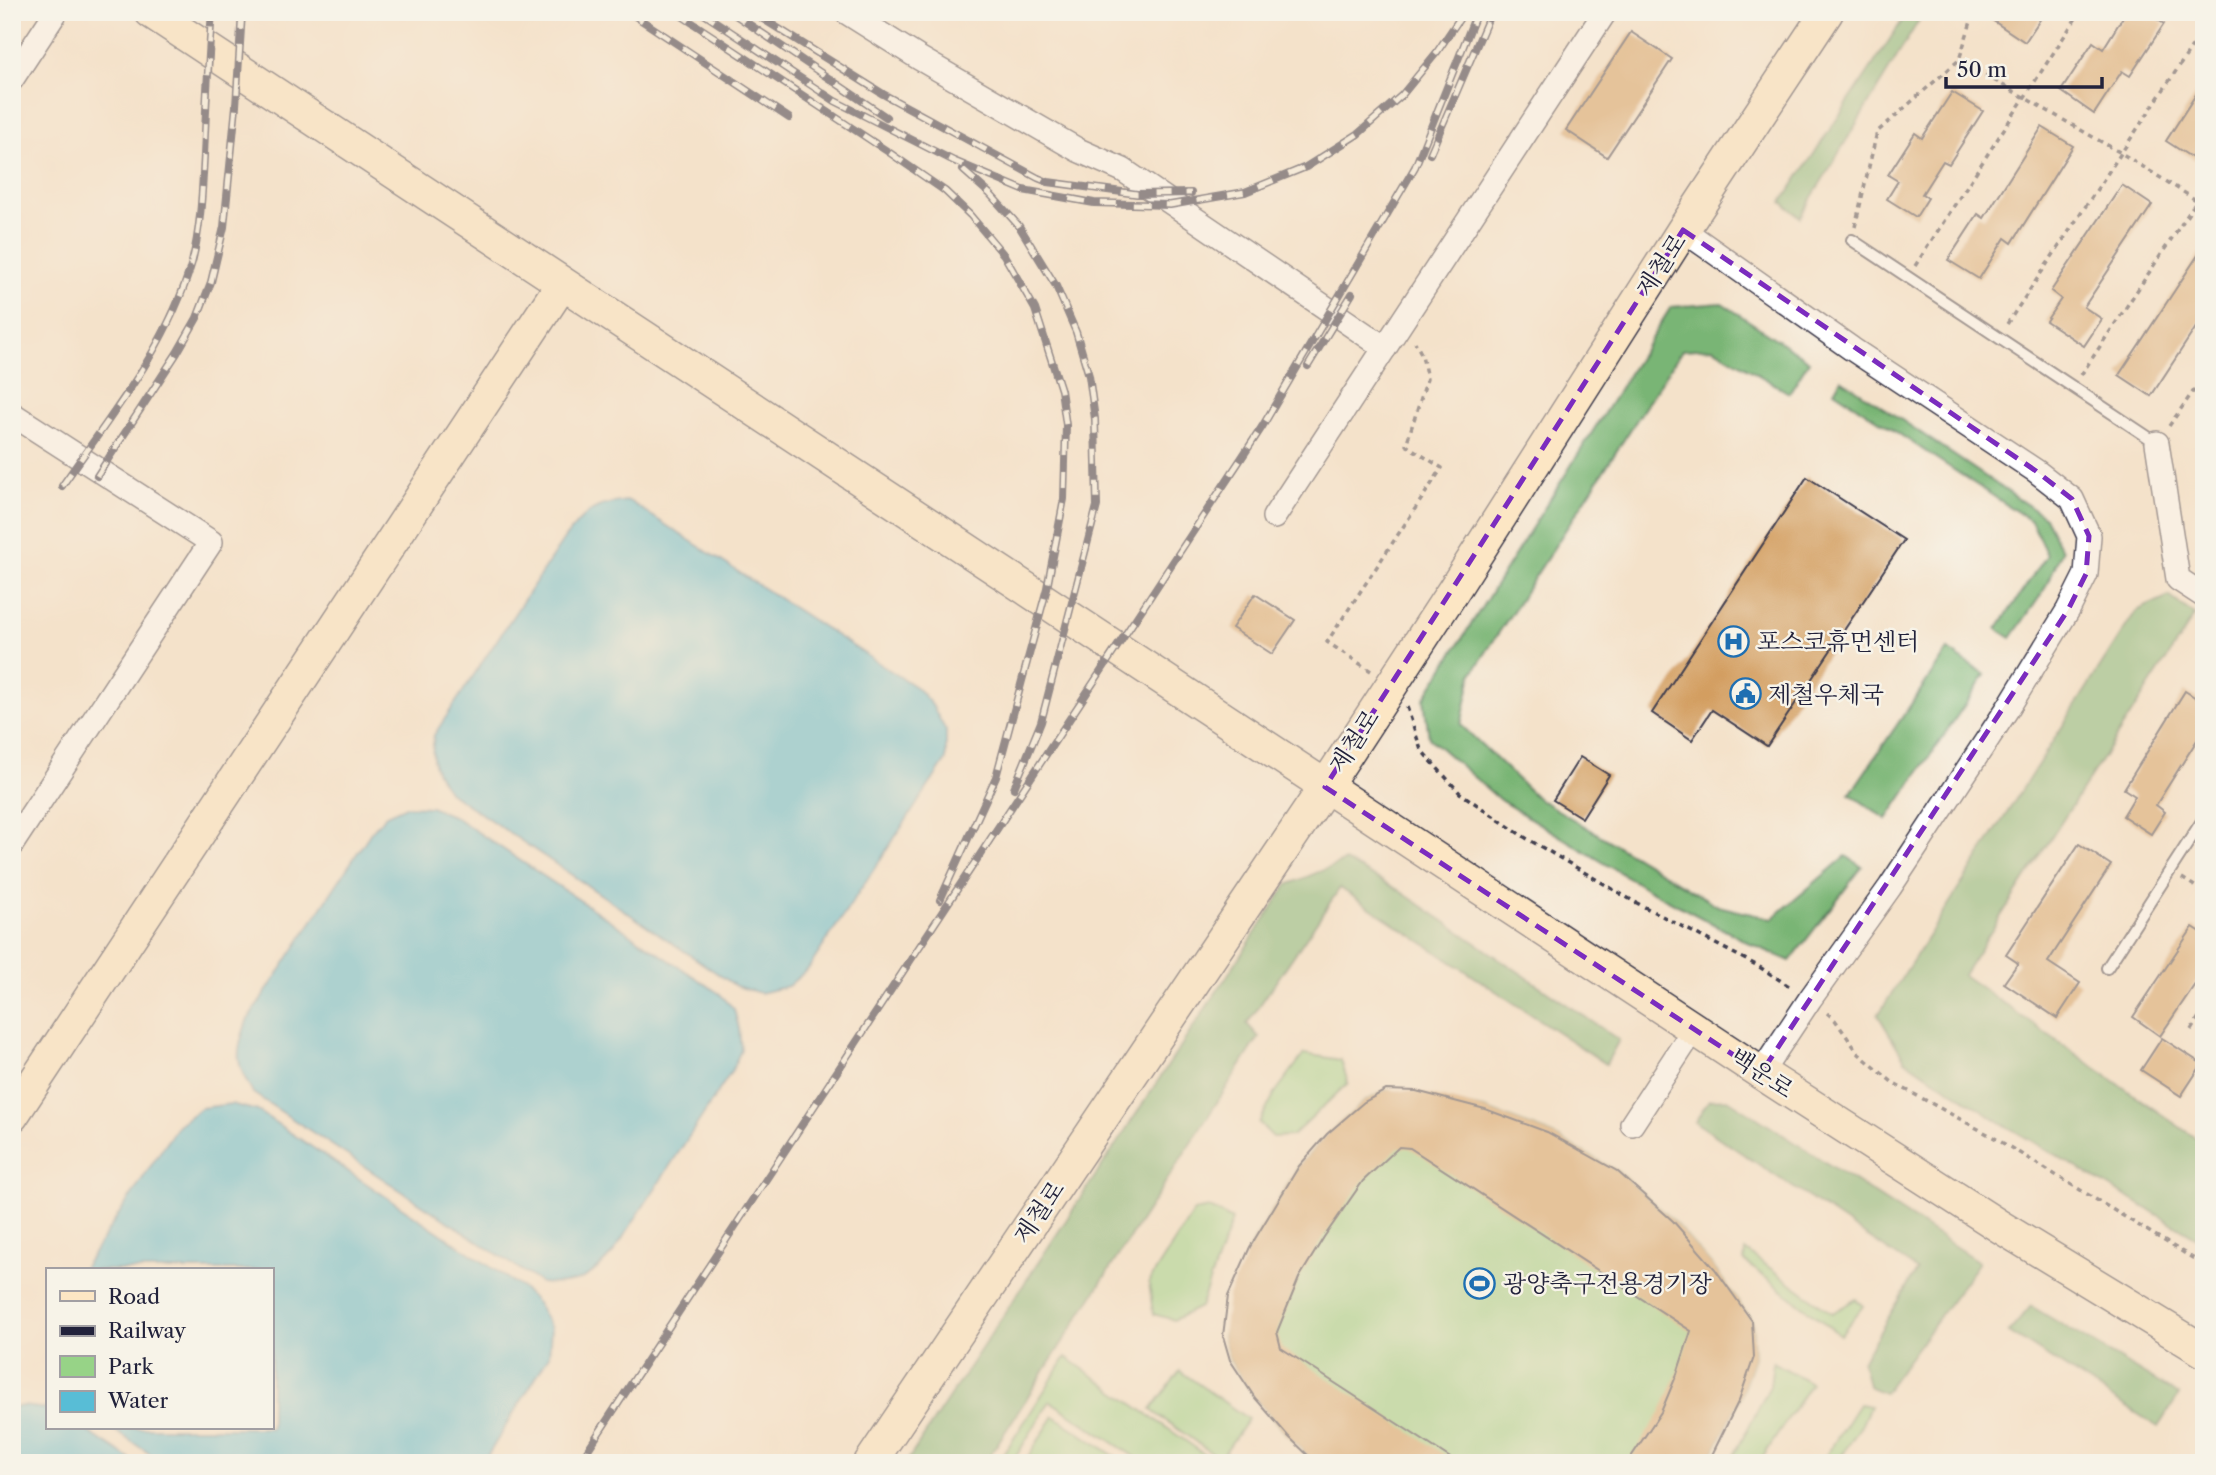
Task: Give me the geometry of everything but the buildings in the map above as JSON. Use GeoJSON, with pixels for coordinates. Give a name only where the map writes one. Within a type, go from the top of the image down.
{"type":"FeatureCollection","features":[{"type":"Feature","properties":{"kind":"main road","name":"백운로"},"geometry":{"type":"LineString","coordinates":[[151,12],[1761,1073],[1999,1226],[2204,1351]]}},
{"type":"Feature","properties":{"kind":"main road","name":"제철로"},"geometry":{"type":"LineString","coordinates":[[870,1463],[1325,787],[1826,12]]}},
{"type":"Feature","properties":{"kind":"main road"},"geometry":{"type":"LineString","coordinates":[[12,1116],[562,284]]}},
{"type":"Feature","properties":{"kind":"street"},"geometry":{"type":"LineString","coordinates":[[12,79],[56,12]]}},
{"type":"Feature","properties":{"kind":"street"},"geometry":{"type":"LineString","coordinates":[[846,12],[919,58],[1078,150],[1122,170],[1385,348]]}},
{"type":"Feature","properties":{"kind":"street"},"geometry":{"type":"LineString","coordinates":[[1274,517],[1605,12]]}},
{"type":"Feature","properties":{"kind":"street"},"geometry":{"type":"LineString","coordinates":[[1683,230],[1843,343],[2036,471],[2072,499],[2089,536],[2086,575],[2068,610],[2008,708],[1890,887],[1761,1073]]}},
{"type":"Feature","properties":{"kind":"street"},"geometry":{"type":"LineString","coordinates":[[12,414],[211,542],[12,844]]}},
{"type":"Feature","properties":{"kind":"street"},"geometry":{"type":"LineString","coordinates":[[2157,443],[2178,579],[2204,596]]}},
{"type":"Feature","properties":{"kind":"street"},"geometry":{"type":"LineString","coordinates":[[1632,1124],[1694,1029]]}},
{"type":"Feature","properties":{"kind":"lane"},"geometry":{"type":"LineString","coordinates":[[1852,240],[2157,443]]}},
{"type":"Feature","properties":{"kind":"lane"},"geometry":{"type":"LineString","coordinates":[[2107,968],[2204,818]]}},
{"type":"Feature","properties":{"kind":"path"},"geometry":{"type":"LineString","coordinates":[[1852,240],[1877,132],[1959,60],[1974,12]]}},
{"type":"Feature","properties":{"kind":"path"},"geometry":{"type":"LineString","coordinates":[[1908,277],[2080,12]]}},
{"type":"Feature","properties":{"kind":"path"},"geometry":{"type":"LineString","coordinates":[[1998,337],[2204,29]]}},
{"type":"Feature","properties":{"kind":"path"},"geometry":{"type":"LineString","coordinates":[[1959,60],[2121,153],[2204,205]]}},
{"type":"Feature","properties":{"kind":"path"},"geometry":{"type":"LineString","coordinates":[[2073,387],[2204,190]]}},
{"type":"Feature","properties":{"kind":"path"},"geometry":{"type":"LineString","coordinates":[[1412,336],[1422,355],[1427,379],[1406,445],[1441,468],[1327,642],[1401,690],[1421,750],[1460,793],[1521,835],[1600,882],[1758,966],[1810,999],[1835,1020],[1859,1054],[1892,1082],[1993,1137],[2204,1265]]}},
{"type":"Feature","properties":{"kind":"path"},"geometry":{"type":"LineString","coordinates":[[2157,443],[2204,376]]}},
{"type":"Feature","properties":{"kind":"path"},"geometry":{"type":"LineString","coordinates":[[2169,870],[2204,891]]}},
{"type":"Feature","properties":{"kind":"path"},"geometry":{"type":"LineString","coordinates":[[2191,1030],[2204,1009]]}},
{"type":"Feature","properties":{"kind":"highlighted area"},"geometry":{"type":"Polygon","coordinates":[[[1683,230],[2036,471],[2072,499],[2089,536],[2086,574],[2068,610],[1761,1073],[1325,787],[1683,230]]]}},
{"type":"Feature","properties":{"kind":"green space"},"geometry":{"type":"Polygon","coordinates":[[[1908,12],[1924,12],[1800,217],[1782,202],[1908,12]]]}},
{"type":"Feature","properties":{"kind":"green space"},"geometry":{"type":"Polygon","coordinates":[[[1722,303],[1809,361],[1789,393],[1713,348],[1682,350],[1472,674],[1461,725],[1536,797],[1718,906],[1772,919],[1846,856],[1862,867],[1790,961],[1751,944],[1647,889],[1500,800],[1429,738],[1424,699],[1671,307],[1722,303]]]}},
{"type":"Feature","properties":{"kind":"green space"},"geometry":{"type":"Polygon","coordinates":[[[1841,379],[2045,517],[2062,551],[2043,592],[2011,638],[1997,629],[2047,555],[2031,521],[1834,391],[1841,379]]]}},
{"type":"Feature","properties":{"kind":"green space"},"geometry":{"type":"Polygon","coordinates":[[[2169,596],[2195,615],[1963,975],[2204,1144],[2204,1242],[2006,1126],[1905,1060],[1878,1015],[2136,611],[2169,596]]]}},
{"type":"Feature","properties":{"kind":"green space"},"geometry":{"type":"Polygon","coordinates":[[[1948,650],[1985,675],[1887,819],[1850,794],[1948,650]]]}},
{"type":"Feature","properties":{"kind":"green space"},"geometry":{"type":"Polygon","coordinates":[[[1345,861],[1397,889],[1619,1040],[1606,1064],[1340,888],[1247,1024],[1259,1037],[985,1463],[906,1463],[1287,885],[1345,861]]]}},
{"type":"Feature","properties":{"kind":"green space"},"geometry":{"type":"Polygon","coordinates":[[[1304,1054],[1341,1060],[1348,1083],[1292,1136],[1273,1137],[1259,1123],[1275,1093],[1304,1054]]]}},
{"type":"Feature","properties":{"kind":"green space","name":"광양축구전용경기장"},"geometry":{"type":"Polygon","coordinates":[[[1386,1090],[1485,1109],[1547,1132],[1617,1171],[1673,1221],[1715,1269],[1752,1321],[1754,1357],[1739,1400],[1708,1463],[1316,1463],[1255,1398],[1230,1360],[1223,1336],[1250,1247],[1299,1166],[1328,1134],[1364,1102],[1386,1090]]]}},
{"type":"Feature","properties":{"kind":"green space"},"geometry":{"type":"Polygon","coordinates":[[[1728,1099],[1979,1262],[1884,1393],[1868,1386],[1862,1361],[1917,1270],[1695,1122],[1709,1100],[1728,1099]]]}},
{"type":"Feature","properties":{"kind":"green space"},"geometry":{"type":"Polygon","coordinates":[[[1210,1208],[1232,1220],[1200,1307],[1174,1320],[1153,1314],[1149,1282],[1194,1211],[1210,1208]]]}},
{"type":"Feature","properties":{"kind":"green space"},"geometry":{"type":"Polygon","coordinates":[[[1745,1250],[1832,1313],[1856,1299],[1863,1306],[1840,1335],[1744,1261],[1745,1250]]]}},
{"type":"Feature","properties":{"kind":"green space"},"geometry":{"type":"Polygon","coordinates":[[[2031,1306],[2179,1395],[2158,1427],[2009,1332],[2031,1306]]]}},
{"type":"Feature","properties":{"kind":"green space"},"geometry":{"type":"Polygon","coordinates":[[[1066,1357],[1217,1463],[1144,1463],[1050,1401],[1012,1463],[998,1463],[1066,1357]]]}},
{"type":"Feature","properties":{"kind":"green space"},"geometry":{"type":"Polygon","coordinates":[[[1773,1362],[1811,1383],[1759,1463],[1730,1463],[1770,1386],[1773,1362]]]}},
{"type":"Feature","properties":{"kind":"green space"},"geometry":{"type":"Polygon","coordinates":[[[1180,1371],[1248,1419],[1220,1459],[1151,1410],[1180,1371]]]}},
{"type":"Feature","properties":{"kind":"green space"},"geometry":{"type":"Polygon","coordinates":[[[1859,1404],[1870,1406],[1837,1463],[1821,1463],[1859,1404]]]}},
{"type":"Feature","properties":{"kind":"green space"},"geometry":{"type":"Polygon","coordinates":[[[1054,1416],[1125,1463],[1024,1463],[1054,1416]]]}},
{"type":"Feature","properties":{"kind":"water"},"geometry":{"type":"Polygon","coordinates":[[[629,501],[917,688],[932,705],[946,731],[946,760],[808,969],[788,986],[760,993],[736,986],[449,792],[434,766],[434,735],[564,539],[591,511],[606,504],[629,501]]]}},
{"type":"Feature","properties":{"kind":"water"},"geometry":{"type":"Polygon","coordinates":[[[406,806],[431,807],[455,817],[720,994],[734,1009],[741,1050],[731,1072],[613,1253],[582,1279],[564,1283],[541,1283],[253,1093],[240,1065],[240,1042],[247,1021],[371,832],[386,815],[406,806]]]}},
{"type":"Feature","properties":{"kind":"water"},"geometry":{"type":"Polygon","coordinates":[[[231,1104],[258,1111],[522,1288],[537,1303],[551,1328],[549,1356],[483,1463],[164,1463],[114,1430],[273,1430],[273,1268],[83,1268],[178,1125],[201,1108],[231,1104]]]}},
{"type":"Feature","properties":{"kind":"water"},"geometry":{"type":"Polygon","coordinates":[[[22,1406],[46,1409],[46,1430],[85,1430],[136,1463],[12,1463],[12,1408],[22,1406]]]}},
{"type":"Feature","properties":{"kind":"railway"},"geometry":{"type":"LineString","coordinates":[[62,486],[153,351],[182,293],[192,262],[202,196],[212,12]]}},
{"type":"Feature","properties":{"kind":"railway"},"geometry":{"type":"LineString","coordinates":[[97,476],[177,353],[197,318],[211,282],[224,227],[242,12]]}},
{"type":"Feature","properties":{"kind":"railway"},"geometry":{"type":"LineString","coordinates":[[629,12],[789,118]]}},
{"type":"Feature","properties":{"kind":"railway"},"geometry":{"type":"LineString","coordinates":[[676,12],[890,153],[945,191],[970,215],[1004,255],[1035,309],[1061,390],[1066,425],[1064,499],[1047,588],[996,777],[940,900]]}},
{"type":"Feature","properties":{"kind":"railway"},"geometry":{"type":"LineString","coordinates":[[701,12],[835,101],[954,161],[1023,190],[1094,203],[1170,205],[1245,192],[1306,167],[1358,134],[1402,95],[1437,52],[1464,12]]}},
{"type":"Feature","properties":{"kind":"railway"},"geometry":{"type":"LineString","coordinates":[[731,12],[886,117]]}},
{"type":"Feature","properties":{"kind":"railway"},"geometry":{"type":"LineString","coordinates":[[752,12],[883,94],[1038,178],[1048,182],[1137,194],[1191,193]]}},
{"type":"Feature","properties":{"kind":"railway"},"geometry":{"type":"LineString","coordinates":[[579,1463],[1262,427],[1415,167],[1477,12]]}},
{"type":"Feature","properties":{"kind":"railway"},"geometry":{"type":"LineString","coordinates":[[1430,154],[1491,12]]}},
{"type":"Feature","properties":{"kind":"railway"},"geometry":{"type":"LineString","coordinates":[[963,170],[990,194],[1019,226],[1056,286],[1076,332],[1089,376],[1095,419],[1097,506],[1041,722],[1014,788]]}},
{"type":"Feature","properties":{"kind":"railway"},"geometry":{"type":"LineString","coordinates":[[1308,366],[1352,294]]}},
{"type":"Feature","properties":{"kind":"place","name":"포스코휴먼센터"},"geometry":{"type":"Point","coordinates":[1734,641]}},
{"type":"Feature","properties":{"kind":"place","name":"제철우체국"},"geometry":{"type":"Point","coordinates":[1745,694]}},
{"type":"Feature","properties":{"kind":"place","name":"광양축구전용경기장"},"geometry":{"type":"Point","coordinates":[1480,1283]}}]}
